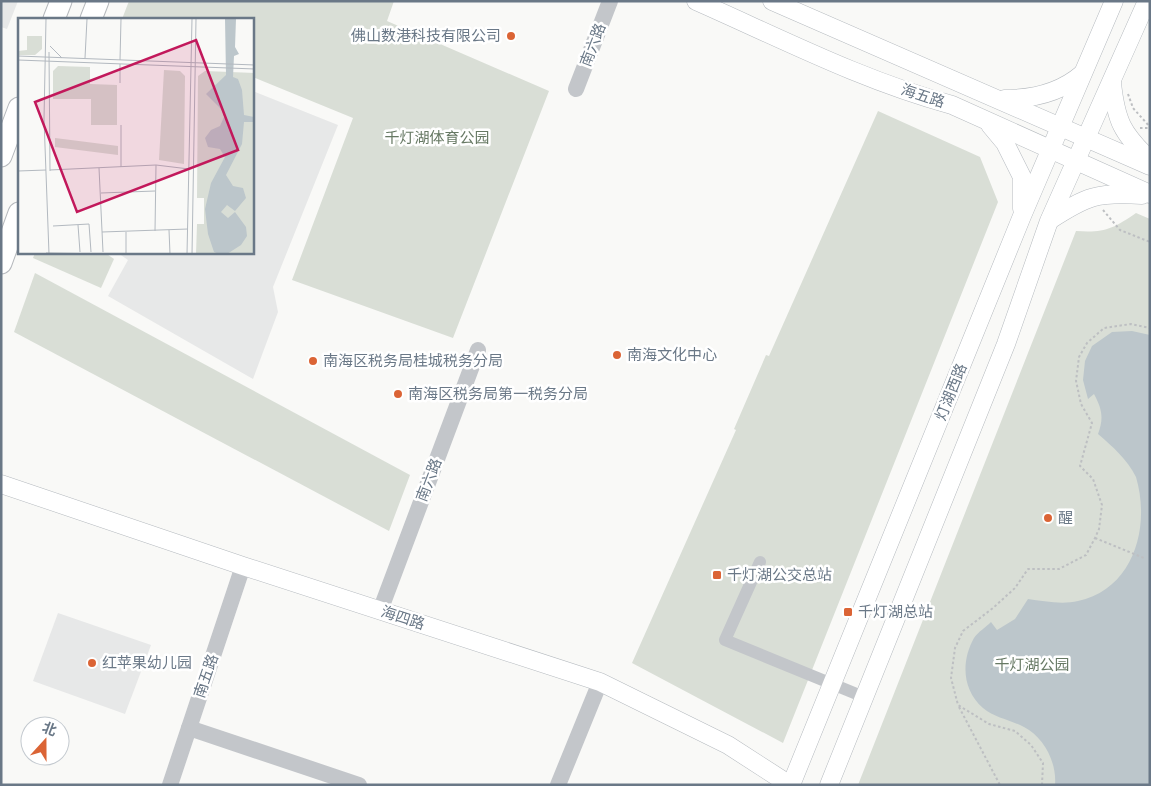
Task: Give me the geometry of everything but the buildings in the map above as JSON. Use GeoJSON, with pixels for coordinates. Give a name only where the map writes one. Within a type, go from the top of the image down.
{"type":"FeatureCollection","features":[{"type":"Feature","properties":{"kind":"highway"},"geometry":{"type":"LineString","coordinates":[[54,18],[61,1]]}},
{"type":"Feature","properties":{"kind":"highway"},"geometry":{"type":"LineString","coordinates":[[91,18],[98,1]]}},
{"type":"Feature","properties":{"kind":"highway"},"geometry":{"type":"LineString","coordinates":[[1,156],[18,111]]}},
{"type":"Feature","properties":{"kind":"highway"},"geometry":{"type":"LineString","coordinates":[[1,262],[18,215]]}},
{"type":"Feature","properties":{"kind":"main road","name":"海五路"},"geometry":{"type":"LineString","coordinates":[[696,1],[866,77],[917,96],[952,106],[1150,195]]}},
{"type":"Feature","properties":{"kind":"main road"},"geometry":{"type":"LineString","coordinates":[[772,1],[1150,166]]}},
{"type":"Feature","properties":{"kind":"main road","name":"灯湖西路"},"geometry":{"type":"LineString","coordinates":[[790,785],[1022,216],[1114,1]]}},
{"type":"Feature","properties":{"kind":"main road"},"geometry":{"type":"LineString","coordinates":[[829,785],[1006,344],[1050,221],[1147,1]]}},
{"type":"Feature","properties":{"kind":"main road"},"geometry":{"type":"LineString","coordinates":[[997,99],[1023,99],[1047,94],[1071,83],[1084,72]]}},
{"type":"Feature","properties":{"kind":"main road"},"geometry":{"type":"LineString","coordinates":[[1112,81],[1115,108],[1122,128],[1131,141],[1150,160]]}},
{"type":"Feature","properties":{"kind":"main road"},"geometry":{"type":"LineString","coordinates":[[987,121],[1005,142],[1022,177],[1022,216]]}},
{"type":"Feature","properties":{"kind":"main road"},"geometry":{"type":"LineString","coordinates":[[1050,221],[1092,196],[1114,193],[1150,195]]}},
{"type":"Feature","properties":{"kind":"main road","name":"海四路"},"geometry":{"type":"LineString","coordinates":[[1,484],[243,566],[600,682],[728,745],[790,785]]}},
{"type":"Feature","properties":{"kind":"street","name":"南六路"},"geometry":{"type":"LineString","coordinates":[[576,89],[610,1]]}},
{"type":"Feature","properties":{"kind":"street","name":"南六路"},"geometry":{"type":"LineString","coordinates":[[380,611],[478,350]]}},
{"type":"Feature","properties":{"kind":"street"},"geometry":{"type":"LineString","coordinates":[[760,562],[725,640],[864,697]]}},
{"type":"Feature","properties":{"kind":"street","name":"南五路"},"geometry":{"type":"LineString","coordinates":[[170,785],[243,566]]}},
{"type":"Feature","properties":{"kind":"street"},"geometry":{"type":"LineString","coordinates":[[558,785],[600,682]]}},
{"type":"Feature","properties":{"kind":"street"},"geometry":{"type":"LineString","coordinates":[[189,728],[360,785]]}},
{"type":"Feature","properties":{"kind":"path"},"geometry":{"type":"LineString","coordinates":[[1128,93],[1133,108],[1150,127]]}},
{"type":"Feature","properties":{"kind":"path"},"geometry":{"type":"LineString","coordinates":[[1092,196],[1120,230],[1150,242]]}},
{"type":"Feature","properties":{"kind":"path"},"geometry":{"type":"LineString","coordinates":[[1000,785],[958,705],[951,678],[955,648],[963,631],[1015,588],[1028,569],[1059,569],[1086,555],[1099,529],[1102,505],[1094,479],[1080,466],[1092,423],[1081,404],[1076,381],[1078,357],[1087,343],[1104,328],[1131,324],[1150,328]]}},
{"type":"Feature","properties":{"kind":"path"},"geometry":{"type":"LineString","coordinates":[[1095,538],[1144,558]]}},
{"type":"Feature","properties":{"kind":"path"},"geometry":{"type":"LineString","coordinates":[[958,705],[989,724],[1014,731],[1031,745],[1043,763],[1042,785]]}},
{"type":"Feature","properties":{"kind":"shaded area"},"geometry":{"type":"Polygon","coordinates":[[[1,1],[18,1],[7,29],[1,27],[1,1]]]}},
{"type":"Feature","properties":{"kind":"shaded area"},"geometry":{"type":"Polygon","coordinates":[[[254,91],[338,125],[273,287],[278,312],[253,379],[108,296],[128,260],[119,254],[254,254],[254,91]]]}},
{"type":"Feature","properties":{"kind":"shaded area"},"geometry":{"type":"Polygon","coordinates":[[[1132,331],[1150,335],[1150,785],[1055,785],[1054,768],[1048,752],[1038,737],[1014,722],[998,717],[983,708],[976,701],[967,684],[967,656],[974,638],[980,632],[991,622],[997,630],[1015,619],[1028,599],[1066,603],[1097,594],[1112,584],[1124,570],[1133,554],[1139,535],[1141,516],[1140,496],[1136,477],[1124,459],[1098,434],[1101,423],[1099,404],[1094,394],[1088,399],[1083,380],[1085,361],[1092,346],[1112,332],[1132,331]]]}},
{"type":"Feature","properties":{"kind":"shaded area","name":"红苹果幼儿园"},"geometry":{"type":"Polygon","coordinates":[[[58,613],[151,645],[125,714],[33,681],[58,613]]]}},
{"type":"Feature","properties":{"kind":"green space","name":"千灯湖体育公园"},"geometry":{"type":"Polygon","coordinates":[[[129,1],[394,1],[387,21],[549,91],[453,338],[292,280],[353,118],[254,77],[254,18],[122,18],[129,1]]]}},
{"type":"Feature","properties":{"kind":"green space"},"geometry":{"type":"Polygon","coordinates":[[[878,111],[980,157],[998,202],[783,743],[632,663],[736,430],[734,429],[766,355],[769,356],[878,111]]]}},
{"type":"Feature","properties":{"kind":"green space","name":"千灯湖公园"},"geometry":{"type":"Polygon","coordinates":[[[1136,213],[1150,219],[1150,785],[858,785],[1076,231],[1108,229],[1136,213]]]}},
{"type":"Feature","properties":{"kind":"green space"},"geometry":{"type":"Polygon","coordinates":[[[35,254],[107,254],[114,259],[101,288],[33,258],[35,254]]]}},
{"type":"Feature","properties":{"kind":"green space"},"geometry":{"type":"Polygon","coordinates":[[[35,273],[410,475],[389,531],[14,332],[35,273]]]}},
{"type":"Feature","properties":{"kind":"place","name":"佛山数港科技有限公司"},"geometry":{"type":"Point","coordinates":[511,36]}},
{"type":"Feature","properties":{"kind":"place","name":"南海文化中心"},"geometry":{"type":"Point","coordinates":[617,355]}},
{"type":"Feature","properties":{"kind":"place","name":"南海区税务局桂城税务分局"},"geometry":{"type":"Point","coordinates":[313,361]}},
{"type":"Feature","properties":{"kind":"place","name":"南海区税务局第一税务分局"},"geometry":{"type":"Point","coordinates":[398,394]}},
{"type":"Feature","properties":{"kind":"place","name":"醒"},"geometry":{"type":"Point","coordinates":[1048,518]}},
{"type":"Feature","properties":{"kind":"place","name":"千灯湖公交总站"},"geometry":{"type":"Point","coordinates":[717,575]}},
{"type":"Feature","properties":{"kind":"place","name":"千灯湖总站"},"geometry":{"type":"Point","coordinates":[848,612]}},
{"type":"Feature","properties":{"kind":"place","name":"红苹果幼儿园"},"geometry":{"type":"Point","coordinates":[92,663]}}]}
